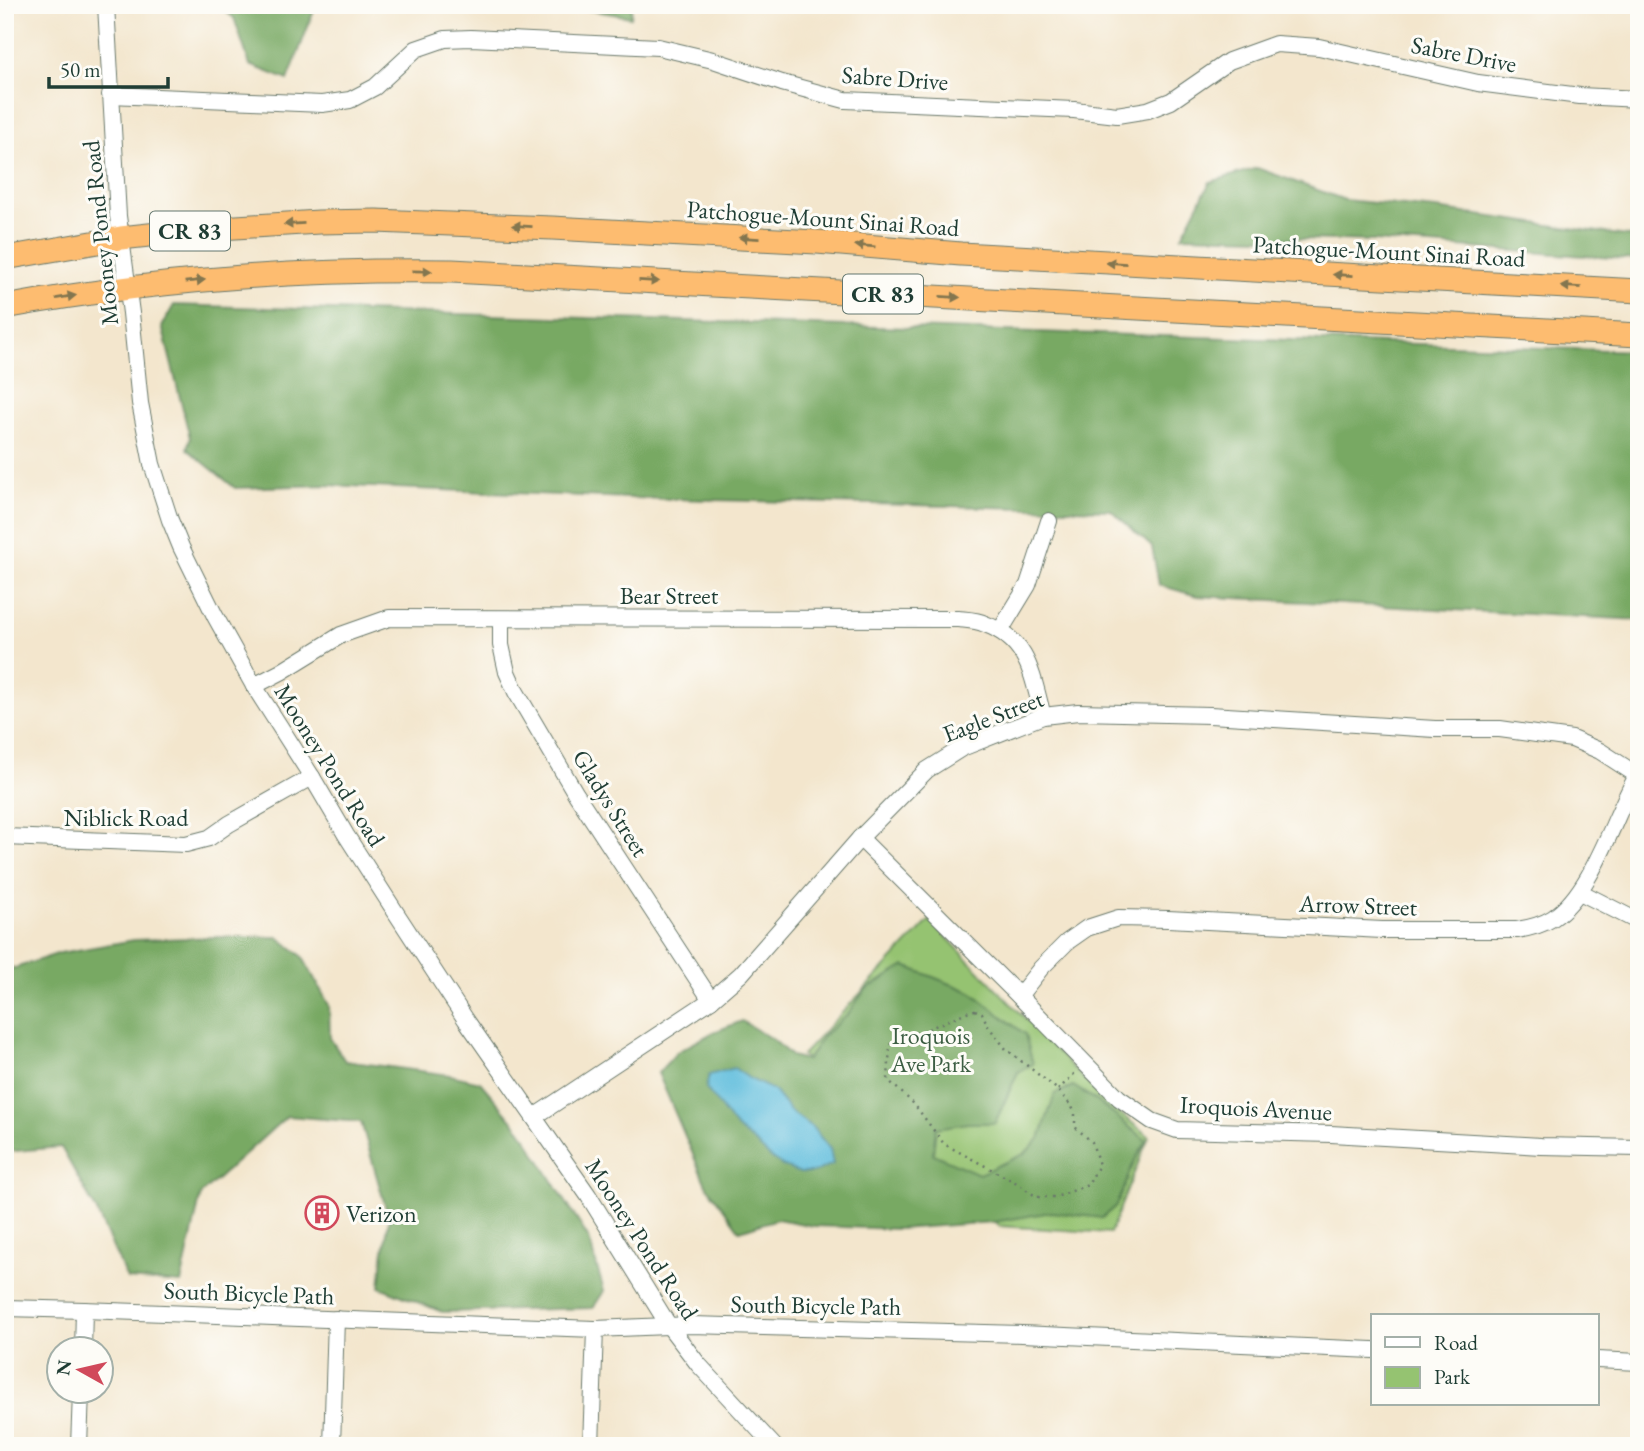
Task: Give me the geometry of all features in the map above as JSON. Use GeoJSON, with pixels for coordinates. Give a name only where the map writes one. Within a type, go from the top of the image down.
{"type":"FeatureCollection","features":[{"type":"Feature","properties":{"kind":"highway","name":"Patchogue-Mount Sinai Road"},"geometry":{"type":"LineString","coordinates":[[5,258],[121,238],[204,229],[307,223],[436,222],[1639,291]]}},
{"type":"Feature","properties":{"kind":"highway","name":"CR 83"},"geometry":{"type":"LineString","coordinates":[[5,307],[127,287],[275,275],[393,270],[452,271],[1639,335]]}},
{"type":"Feature","properties":{"kind":"street","name":"Mooney Pond Road"},"geometry":{"type":"LineString","coordinates":[[106,5],[118,216],[140,402],[160,493],[197,581],[254,686],[398,916],[466,1020],[588,1195],[669,1326],[698,1364],[774,1446]]}},
{"type":"Feature","properties":{"kind":"street","name":"Sabre Drive"},"geometry":{"type":"LineString","coordinates":[[110,95],[322,104],[350,100],[374,87],[416,49],[445,39],[471,38],[658,47],[713,60],[845,100],[1074,110],[1117,115],[1149,110],[1171,101],[1229,61],[1276,44],[1319,47],[1478,83],[1580,96],[1639,99]]}},
{"type":"Feature","properties":{"kind":"street"},"geometry":{"type":"LineString","coordinates":[[1000,631],[1028,585],[1049,522]]}},
{"type":"Feature","properties":{"kind":"street","name":"Bear Street"},"geometry":{"type":"LineString","coordinates":[[254,686],[341,635],[389,618],[958,619],[983,623],[1000,631],[1017,644],[1028,663],[1043,716]]}},
{"type":"Feature","properties":{"kind":"street","name":"Gladys Street"},"geometry":{"type":"LineString","coordinates":[[501,619],[501,645],[507,672],[516,692],[576,793],[710,1000]]}},
{"type":"Feature","properties":{"kind":"street","name":"Eagle Street"},"geometry":{"type":"LineString","coordinates":[[534,1117],[710,1000],[741,974],[860,838],[927,770],[962,748],[1043,716],[1078,712],[1210,715],[1435,729],[1500,729],[1572,739],[1600,751],[1638,774]]}},
{"type":"Feature","properties":{"kind":"street","name":"Arrow Street"},"geometry":{"type":"LineString","coordinates":[[1019,996],[1041,968],[1067,942],[1087,928],[1118,918],[1382,930],[1517,930],[1536,927],[1555,917],[1580,891],[1638,774]]}},
{"type":"Feature","properties":{"kind":"street","name":"Niblick Road"},"geometry":{"type":"LineString","coordinates":[[5,837],[186,845],[209,838],[312,777]]}},
{"type":"Feature","properties":{"kind":"street","name":"Iroquois Avenue"},"geometry":{"type":"LineString","coordinates":[[860,838],[1119,1098],[1152,1121],[1177,1130],[1639,1148]]}},
{"type":"Feature","properties":{"kind":"street"},"geometry":{"type":"LineString","coordinates":[[1580,891],[1639,922]]}},
{"type":"Feature","properties":{"kind":"street","name":"South Bicycle Path"},"geometry":{"type":"LineString","coordinates":[[5,1308],[595,1329],[669,1326],[855,1328],[1371,1350]]}},
{"type":"Feature","properties":{"kind":"street"},"geometry":{"type":"LineString","coordinates":[[83,1336],[84,1310]]}},
{"type":"Feature","properties":{"kind":"street"},"geometry":{"type":"LineString","coordinates":[[332,1446],[335,1319]]}},
{"type":"Feature","properties":{"kind":"street"},"geometry":{"type":"LineString","coordinates":[[591,1446],[595,1329]]}},
{"type":"Feature","properties":{"kind":"street"},"geometry":{"type":"LineString","coordinates":[[1598,1360],[1639,1362]]}},
{"type":"Feature","properties":{"kind":"street"},"geometry":{"type":"LineString","coordinates":[[79,1446],[80,1406]]}},
{"type":"Feature","properties":{"kind":"path"},"geometry":{"type":"LineString","coordinates":[[975,1010],[982,1013],[988,1026],[1006,1049],[1058,1090],[1075,1113],[1075,1127],[1092,1142],[1099,1165],[1088,1185],[1056,1197],[1037,1196],[944,1144],[914,1104],[888,1080],[891,1045],[896,1038],[926,1030],[975,1010]]}},
{"type":"Feature","properties":{"kind":"path"},"geometry":{"type":"LineString","coordinates":[[1058,1090],[1086,1064]]}},
{"type":"Feature","properties":{"kind":"green space"},"geometry":{"type":"Polygon","coordinates":[[[217,5],[316,5],[288,80],[250,65],[234,18],[217,5]]]}},
{"type":"Feature","properties":{"kind":"green space"},"geometry":{"type":"Polygon","coordinates":[[[559,5],[632,5],[631,17],[559,5]]]}},
{"type":"Feature","properties":{"kind":"green space"},"geometry":{"type":"Polygon","coordinates":[[[1257,168],[1345,200],[1436,209],[1627,236],[1639,235],[1639,260],[1375,241],[1182,236],[1210,182],[1257,168]]]}},
{"type":"Feature","properties":{"kind":"green space"},"geometry":{"type":"Polygon","coordinates":[[[174,305],[1639,351],[1639,620],[1197,596],[1159,585],[1152,547],[1111,510],[630,498],[326,485],[235,488],[187,449],[190,438],[162,326],[174,305]]]}},
{"type":"Feature","properties":{"kind":"green space","name":"Iroquois Ave Park"},"geometry":{"type":"Polygon","coordinates":[[[930,920],[1108,1104],[1149,1136],[1110,1233],[999,1226],[802,1055],[930,920]]]}},
{"type":"Feature","properties":{"kind":"green space"},"geometry":{"type":"Polygon","coordinates":[[[278,937],[302,956],[329,1005],[330,1038],[345,1061],[450,1075],[480,1082],[521,1130],[589,1239],[604,1291],[593,1308],[442,1312],[380,1287],[389,1219],[361,1122],[287,1116],[201,1194],[181,1283],[127,1279],[96,1210],[61,1147],[5,1152],[5,967],[15,968],[60,953],[134,940],[278,937]]]}},
{"type":"Feature","properties":{"kind":"green space"},"geometry":{"type":"Polygon","coordinates":[[[905,966],[971,992],[1025,1034],[1033,1064],[1018,1072],[995,1123],[968,1123],[936,1128],[933,1154],[979,1174],[1024,1154],[1040,1138],[1055,1094],[1073,1086],[1097,1101],[1147,1141],[1135,1160],[1116,1206],[1102,1218],[1051,1212],[994,1222],[898,1229],[814,1226],[777,1219],[740,1231],[706,1185],[658,1073],[677,1052],[714,1032],[742,1021],[775,1041],[791,1056],[807,1060],[823,1036],[847,1015],[865,990],[905,966]]]}},
{"type":"Feature","properties":{"kind":"water"},"geometry":{"type":"Polygon","coordinates":[[[734,1068],[773,1090],[790,1111],[813,1128],[830,1149],[833,1164],[812,1173],[800,1173],[772,1159],[737,1129],[706,1088],[709,1075],[734,1068]]]}},
{"type":"Feature","properties":{"kind":"place","name":"Verizon"},"geometry":{"type":"Point","coordinates":[322,1213]}}]}
